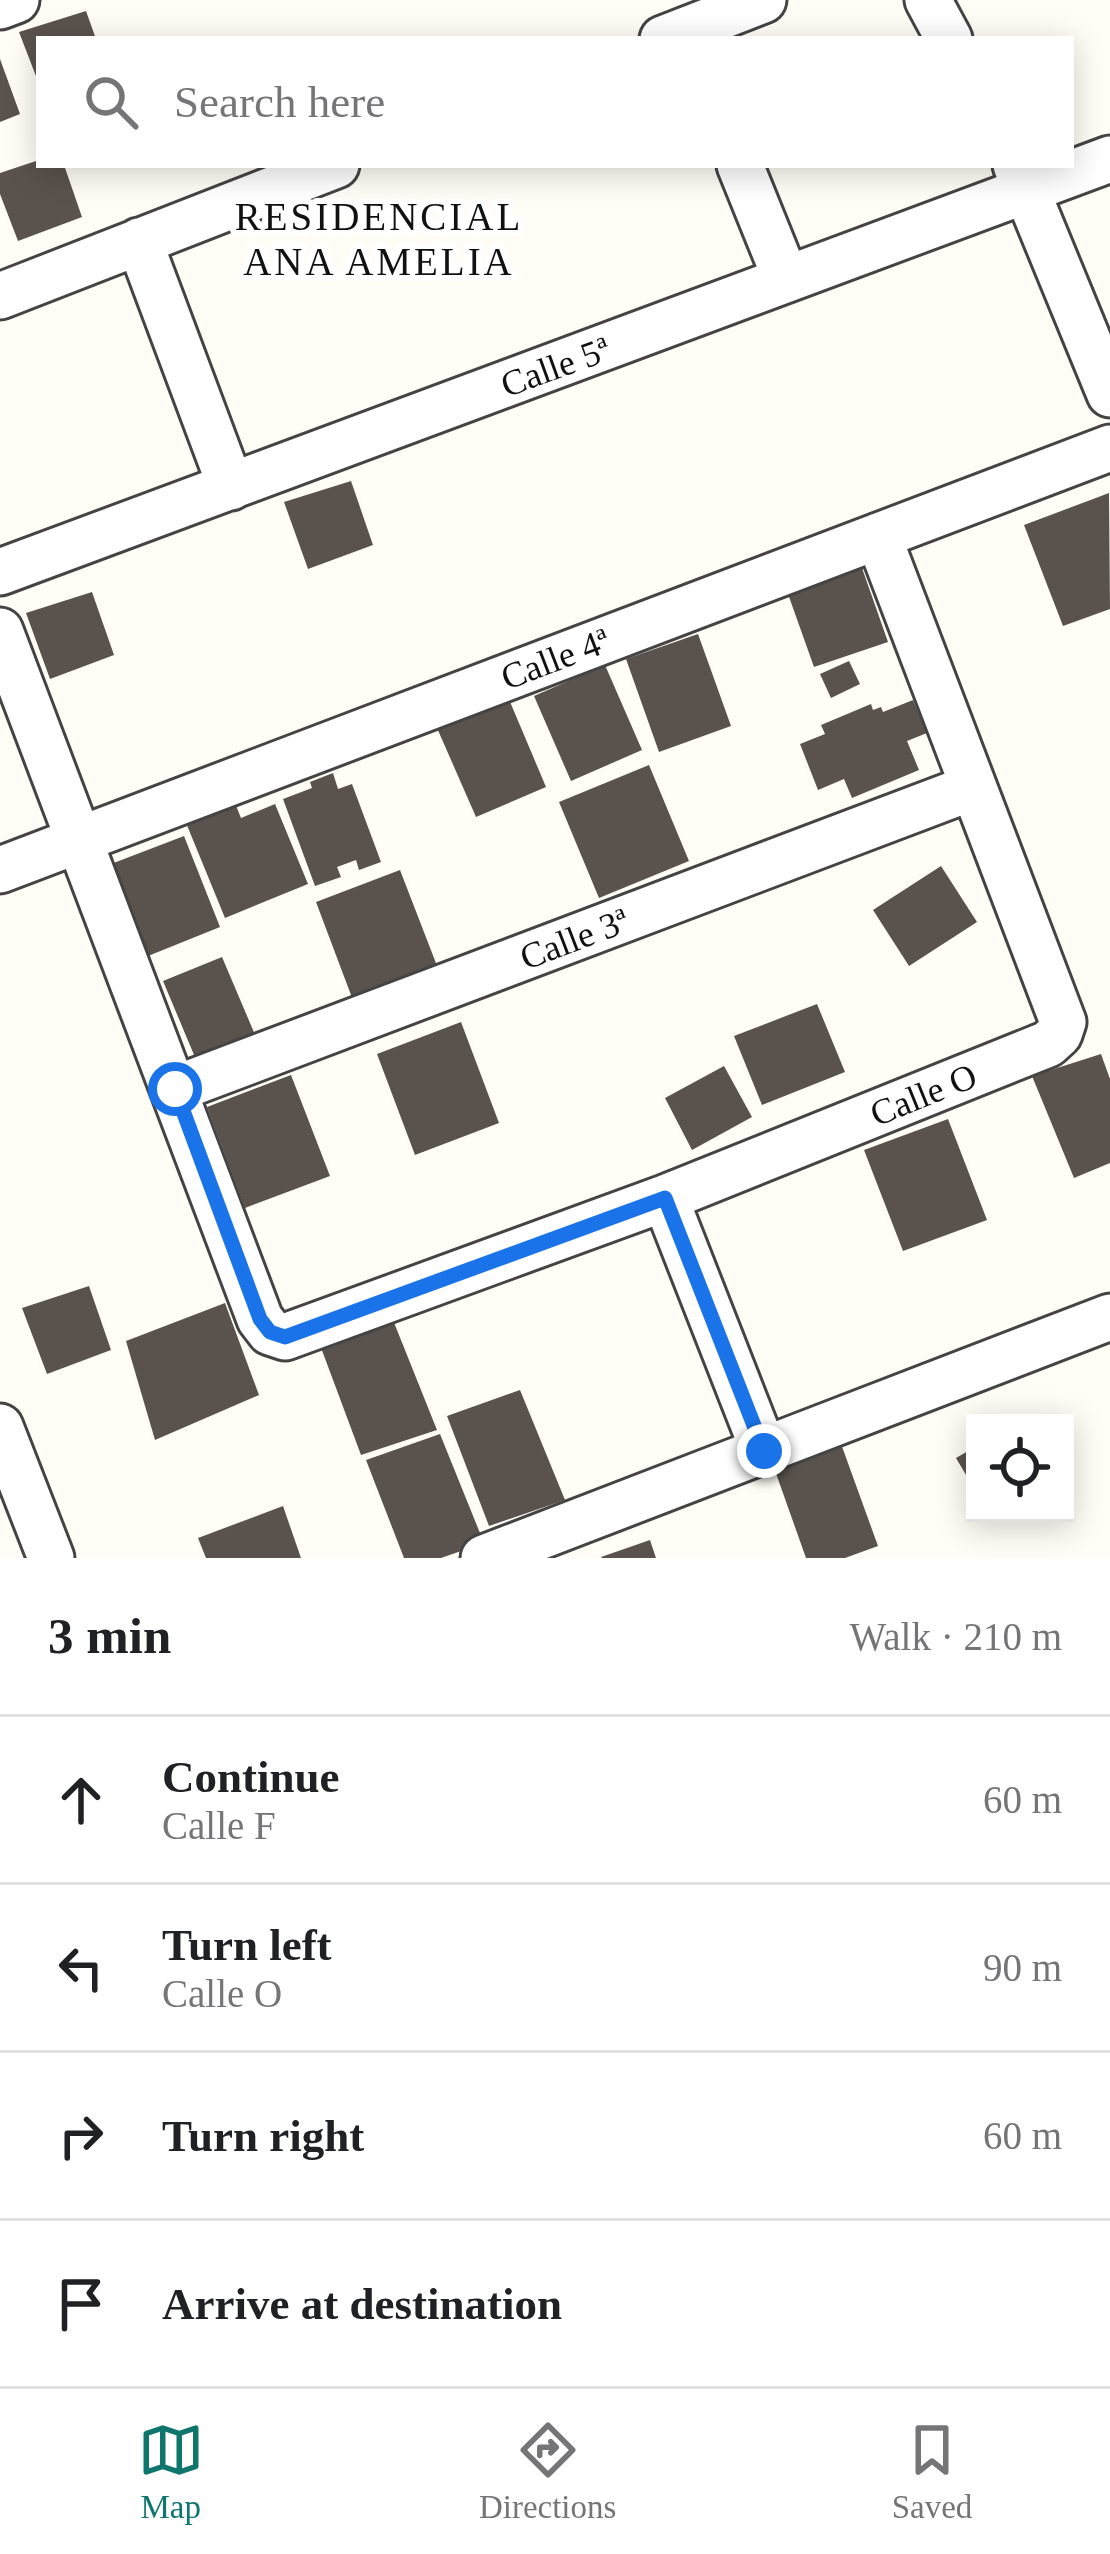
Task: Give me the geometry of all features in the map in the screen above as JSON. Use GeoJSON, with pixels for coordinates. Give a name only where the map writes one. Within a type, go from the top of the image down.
{"type":"FeatureCollection","features":[{"type":"Feature","properties":{"kind":"street"},"geometry":{"type":"LineString","coordinates":[[0,6],[16,0]]}},
{"type":"Feature","properties":{"kind":"street"},"geometry":{"type":"LineString","coordinates":[[680,36],[763,0]]}},
{"type":"Feature","properties":{"kind":"street"},"geometry":{"type":"LineString","coordinates":[[928,0],[947,36]]}},
{"type":"Feature","properties":{"kind":"street","name":"Calle 5ª"},"geometry":{"type":"LineString","coordinates":[[1074,166],[1110,159]]}},
{"type":"Feature","properties":{"kind":"street"},"geometry":{"type":"LineString","coordinates":[[0,296],[328,168]]}},
{"type":"Feature","properties":{"kind":"street"},"geometry":{"type":"LineString","coordinates":[[741,168],[786,279]]}},
{"type":"Feature","properties":{"kind":"street","name":"Calle 5ª"},"geometry":{"type":"LineString","coordinates":[[0,572],[786,279],[1023,177],[1066,168]]}},
{"type":"Feature","properties":{"kind":"street"},"geometry":{"type":"LineString","coordinates":[[1023,177],[1110,394]]}},
{"type":"Feature","properties":{"kind":"street"},"geometry":{"type":"LineString","coordinates":[[139,241],[231,487]]}},
{"type":"Feature","properties":{"kind":"street","name":"Calle 4ª"},"geometry":{"type":"LineString","coordinates":[[0,870],[1110,448]]}},
{"type":"Feature","properties":{"kind":"street","name":"Calle O"},"geometry":{"type":"LineString","coordinates":[[175,1089],[260,1319],[270,1332],[285,1337],[665,1198],[1048,1044],[1063,1022],[878,536]]}},
{"type":"Feature","properties":{"kind":"street"},"geometry":{"type":"LineString","coordinates":[[0,631],[175,1089]]}},
{"type":"Feature","properties":{"kind":"street","name":"Calle 3ª"},"geometry":{"type":"LineString","coordinates":[[175,1089],[973,787]]}},
{"type":"Feature","properties":{"kind":"street"},"geometry":{"type":"LineString","coordinates":[[665,1198],[764,1451]]}},
{"type":"Feature","properties":{"kind":"street"},"geometry":{"type":"LineString","coordinates":[[484,1558],[1110,1317]]}},
{"type":"Feature","properties":{"kind":"street"},"geometry":{"type":"LineString","coordinates":[[0,1427],[9,1480],[51,1558]]}},
{"type":"Feature","properties":{"kind":"building"},"geometry":{"type":"Polygon","coordinates":[[[86,11],[95,36],[36,36],[36,76],[19,32],[86,11]]]}},
{"type":"Feature","properties":{"kind":"building"},"geometry":{"type":"Polygon","coordinates":[[[0,59],[20,114],[0,122],[0,59]]]}},
{"type":"Feature","properties":{"kind":"building"},"geometry":{"type":"Polygon","coordinates":[[[36,161],[36,168],[65,168],[82,217],[18,241],[0,194],[0,173],[36,161]]]}},
{"type":"Feature","properties":{"kind":"building"},"geometry":{"type":"Polygon","coordinates":[[[351,481],[373,545],[308,569],[284,502],[351,481]]]}},
{"type":"Feature","properties":{"kind":"building"},"geometry":{"type":"Polygon","coordinates":[[[1109,493],[1110,609],[1063,626],[1024,525],[1109,493]]]}},
{"type":"Feature","properties":{"kind":"building"},"geometry":{"type":"Polygon","coordinates":[[[862,568],[888,642],[814,667],[788,594],[862,568]]]}},
{"type":"Feature","properties":{"kind":"building"},"geometry":{"type":"Polygon","coordinates":[[[92,592],[114,655],[50,679],[26,613],[92,592]]]}},
{"type":"Feature","properties":{"kind":"building"},"geometry":{"type":"Polygon","coordinates":[[[698,634],[731,726],[659,752],[626,659],[698,634]]]}},
{"type":"Feature","properties":{"kind":"building"},"geometry":{"type":"Polygon","coordinates":[[[849,661],[860,684],[831,698],[820,674],[849,661]]]}},
{"type":"Feature","properties":{"kind":"building"},"geometry":{"type":"Polygon","coordinates":[[[605,665],[642,750],[571,781],[534,696],[605,665]]]}},
{"type":"Feature","properties":{"kind":"building"},"geometry":{"type":"Polygon","coordinates":[[[508,697],[546,787],[476,817],[437,728],[508,697]]]}},
{"type":"Feature","properties":{"kind":"building"},"geometry":{"type":"Polygon","coordinates":[[[913,700],[927,733],[907,741],[919,770],[852,798],[844,779],[818,790],[800,744],[825,734],[821,725],[871,704],[873,710],[881,707],[883,712],[913,700]]]}},
{"type":"Feature","properties":{"kind":"building"},"geometry":{"type":"Polygon","coordinates":[[[649,765],[689,861],[599,898],[559,802],[649,765]]]}},
{"type":"Feature","properties":{"kind":"building"},"geometry":{"type":"Polygon","coordinates":[[[333,773],[338,789],[352,784],[381,862],[359,870],[356,860],[337,867],[341,877],[315,886],[283,799],[312,788],[310,782],[333,773]]]}},
{"type":"Feature","properties":{"kind":"building"},"geometry":{"type":"Polygon","coordinates":[[[233,798],[241,818],[275,804],[308,884],[225,918],[184,818],[233,798]]]}},
{"type":"Feature","properties":{"kind":"building"},"geometry":{"type":"Polygon","coordinates":[[[184,836],[220,927],[148,956],[111,864],[184,836]]]}},
{"type":"Feature","properties":{"kind":"building"},"geometry":{"type":"Polygon","coordinates":[[[941,866],[977,922],[909,966],[873,910],[941,866]]]}},
{"type":"Feature","properties":{"kind":"building"},"geometry":{"type":"Polygon","coordinates":[[[400,870],[439,971],[354,1003],[316,902],[400,870]]]}},
{"type":"Feature","properties":{"kind":"building"},"geometry":{"type":"Polygon","coordinates":[[[222,957],[256,1037],[197,1062],[163,981],[222,957]]]}},
{"type":"Feature","properties":{"kind":"building"},"geometry":{"type":"Polygon","coordinates":[[[817,1004],[845,1072],[762,1105],[734,1036],[817,1004]]]}},
{"type":"Feature","properties":{"kind":"building"},"geometry":{"type":"Polygon","coordinates":[[[461,1022],[499,1123],[415,1155],[377,1054],[461,1022]]]}},
{"type":"Feature","properties":{"kind":"building"},"geometry":{"type":"Polygon","coordinates":[[[1101,1054],[1110,1079],[1110,1163],[1074,1178],[1032,1076],[1101,1054]]]}},
{"type":"Feature","properties":{"kind":"building"},"geometry":{"type":"Polygon","coordinates":[[[724,1066],[752,1117],[692,1150],[665,1098],[724,1066]]]}},
{"type":"Feature","properties":{"kind":"building"},"geometry":{"type":"Polygon","coordinates":[[[291,1075],[330,1176],[245,1208],[207,1107],[291,1075]]]}},
{"type":"Feature","properties":{"kind":"building"},"geometry":{"type":"Polygon","coordinates":[[[948,1119],[987,1220],[903,1251],[864,1150],[948,1119]]]}},
{"type":"Feature","properties":{"kind":"building"},"geometry":{"type":"Polygon","coordinates":[[[89,1286],[111,1350],[47,1374],[22,1308],[89,1286]]]}},
{"type":"Feature","properties":{"kind":"building"},"geometry":{"type":"Polygon","coordinates":[[[225,1303],[259,1395],[155,1440],[126,1341],[225,1303]]]}},
{"type":"Feature","properties":{"kind":"building"},"geometry":{"type":"Polygon","coordinates":[[[393,1320],[437,1430],[361,1455],[320,1345],[393,1320]]]}},
{"type":"Feature","properties":{"kind":"building"},"geometry":{"type":"Polygon","coordinates":[[[520,1390],[565,1500],[489,1526],[447,1416],[520,1390]]]}},
{"type":"Feature","properties":{"kind":"building"},"geometry":{"type":"Polygon","coordinates":[[[440,1434],[484,1543],[441,1558],[404,1558],[366,1460],[440,1434]]]}},
{"type":"Feature","properties":{"kind":"building"},"geometry":{"type":"Polygon","coordinates":[[[840,1441],[878,1546],[845,1558],[806,1558],[773,1465],[840,1441]]]}},
{"type":"Feature","properties":{"kind":"building"},"geometry":{"type":"Polygon","coordinates":[[[966,1452],[966,1475],[956,1458],[966,1452]]]}},
{"type":"Feature","properties":{"kind":"building"},"geometry":{"type":"Polygon","coordinates":[[[283,1506],[301,1558],[206,1558],[198,1538],[283,1506]]]}},
{"type":"Feature","properties":{"kind":"building"},"geometry":{"type":"Polygon","coordinates":[[[650,1540],[656,1558],[601,1557],[650,1540]]]}},
{"type":"Feature","properties":{"kind":"district","name":"RESIDENCIAL ANA AMELIA"},"geometry":{"type":"Point","coordinates":[379,238]}},
{"type":"Feature","properties":{"kind":"route"},"geometry":{"type":"LineString","coordinates":[[175,1089],[260,1319],[270,1332],[285,1337],[665,1198],[764,1451]]}}]}
